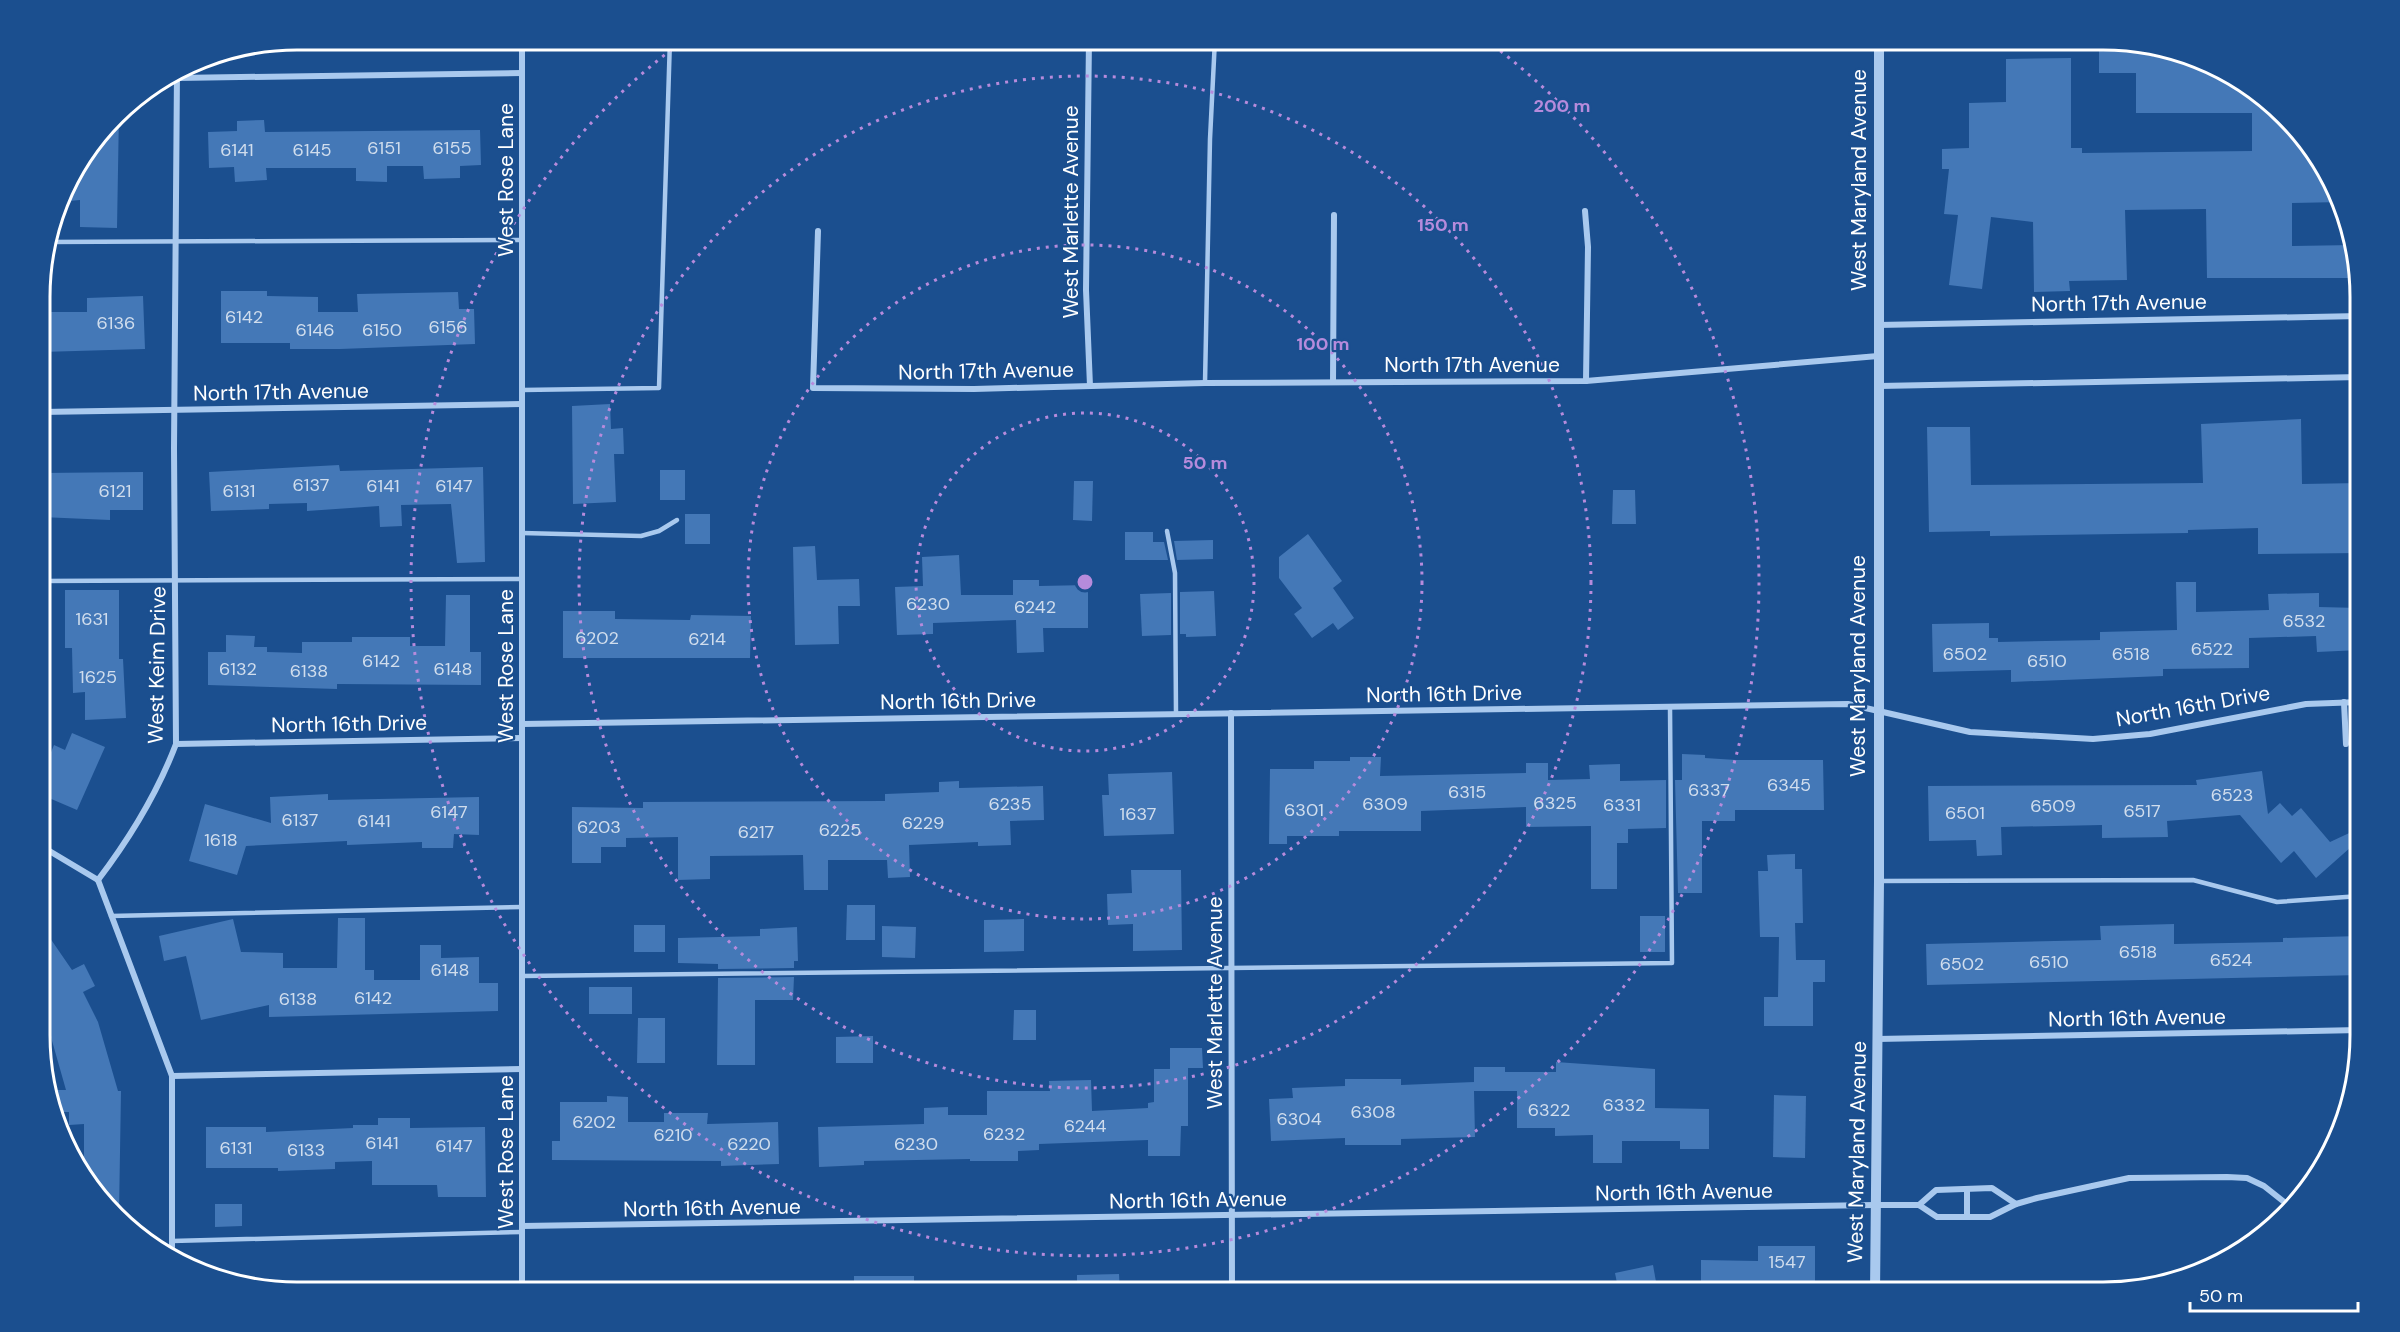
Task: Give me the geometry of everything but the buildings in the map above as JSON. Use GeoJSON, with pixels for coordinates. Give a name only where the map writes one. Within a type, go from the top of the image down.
{"type":"FeatureCollection","features":[{"type":"Feature","properties":{"kind":"street","name":"West Rose Lane"},"geometry":{"type":"LineString","coordinates":[[522,50],[522,1282]]}},
{"type":"Feature","properties":{"kind":"street","name":"West Marlette Avenue"},"geometry":{"type":"LineString","coordinates":[[1089,50],[1086,290],[1090,386]]}},
{"type":"Feature","properties":{"kind":"street","name":"West Maryland Avenue"},"geometry":{"type":"LineString","coordinates":[[1875,1282],[1879,881],[1879,50]]}},
{"type":"Feature","properties":{"kind":"street"},"geometry":{"type":"LineString","coordinates":[[187,75],[522,73]]}},
{"type":"Feature","properties":{"kind":"street","name":"West Keim Drive"},"geometry":{"type":"LineString","coordinates":[[98,880],[130,838],[164,776],[176,744],[177,81]]}},
{"type":"Feature","properties":{"kind":"street"},"geometry":{"type":"LineString","coordinates":[[1585,211],[1588,247],[1586,381]]}},
{"type":"Feature","properties":{"kind":"street"},"geometry":{"type":"LineString","coordinates":[[1333,382],[1334,215]]}},
{"type":"Feature","properties":{"kind":"street","name":"North 17th Avenue"},"geometry":{"type":"LineString","coordinates":[[818,231],[813,388],[974,389],[1205,383],[1586,381],[1878,356]]}},
{"type":"Feature","properties":{"kind":"street","name":"North 17th Avenue"},"geometry":{"type":"LineString","coordinates":[[1878,325],[2350,316]]}},
{"type":"Feature","properties":{"kind":"street"},"geometry":{"type":"LineString","coordinates":[[1878,386],[2350,377]]}},
{"type":"Feature","properties":{"kind":"street","name":"North 17th Avenue"},"geometry":{"type":"LineString","coordinates":[[50,412],[522,404]]}},
{"type":"Feature","properties":{"kind":"street"},"geometry":{"type":"LineString","coordinates":[[2344,702],[2346,744]]}},
{"type":"Feature","properties":{"kind":"street","name":"North 16th Drive"},"geometry":{"type":"LineString","coordinates":[[522,724],[1848,704],[1970,732],[2093,739],[2150,734],[2306,704],[2350,702]]}},
{"type":"Feature","properties":{"kind":"street","name":"West Marlette Avenue"},"geometry":{"type":"LineString","coordinates":[[1231,713],[1232,1282]]}},
{"type":"Feature","properties":{"kind":"street","name":"North 16th Drive"},"geometry":{"type":"LineString","coordinates":[[176,744],[522,738]]}},
{"type":"Feature","properties":{"kind":"street"},"geometry":{"type":"LineString","coordinates":[[50,851],[98,880],[172,1076],[172,1248]]}},
{"type":"Feature","properties":{"kind":"street","name":"North 16th Avenue"},"geometry":{"type":"LineString","coordinates":[[1877,1039],[2350,1030]]}},
{"type":"Feature","properties":{"kind":"street"},"geometry":{"type":"LineString","coordinates":[[172,1076],[522,1069]]}},
{"type":"Feature","properties":{"kind":"street"},"geometry":{"type":"LineString","coordinates":[[2016,1204],[1992,1188],[1936,1190],[1919,1205],[1937,1217],[1990,1217],[2016,1204],[2129,1179],[2228,1177],[2247,1178],[2264,1186],[2285,1203]]}},
{"type":"Feature","properties":{"kind":"street"},"geometry":{"type":"LineString","coordinates":[[1967,1189],[1967,1217]]}},
{"type":"Feature","properties":{"kind":"street","name":"North 16th Avenue"},"geometry":{"type":"LineString","coordinates":[[522,1229],[1919,1205]]}},
{"type":"Feature","properties":{"kind":"lane"},"geometry":{"type":"LineString","coordinates":[[522,390],[659,388],[670,50]]}},
{"type":"Feature","properties":{"kind":"lane"},"geometry":{"type":"LineString","coordinates":[[1205,383],[1210,139],[1214,50]]}},
{"type":"Feature","properties":{"kind":"lane"},"geometry":{"type":"LineString","coordinates":[[56,242],[522,240]]}},
{"type":"Feature","properties":{"kind":"lane"},"geometry":{"type":"LineString","coordinates":[[522,533],[641,536],[659,531],[677,520]]}},
{"type":"Feature","properties":{"kind":"lane"},"geometry":{"type":"LineString","coordinates":[[1167,531],[1175,573],[1176,714]]}},
{"type":"Feature","properties":{"kind":"lane"},"geometry":{"type":"LineString","coordinates":[[50,581],[522,579]]}},
{"type":"Feature","properties":{"kind":"lane"},"geometry":{"type":"LineString","coordinates":[[522,976],[1672,963],[1670,707]]}},
{"type":"Feature","properties":{"kind":"lane"},"geometry":{"type":"LineString","coordinates":[[1879,881],[2193,880],[2277,902],[2350,897]]}},
{"type":"Feature","properties":{"kind":"lane"},"geometry":{"type":"LineString","coordinates":[[111,915],[522,907]]}},
{"type":"Feature","properties":{"kind":"lane"},"geometry":{"type":"LineString","coordinates":[[172,1241],[522,1229]]}}]}
